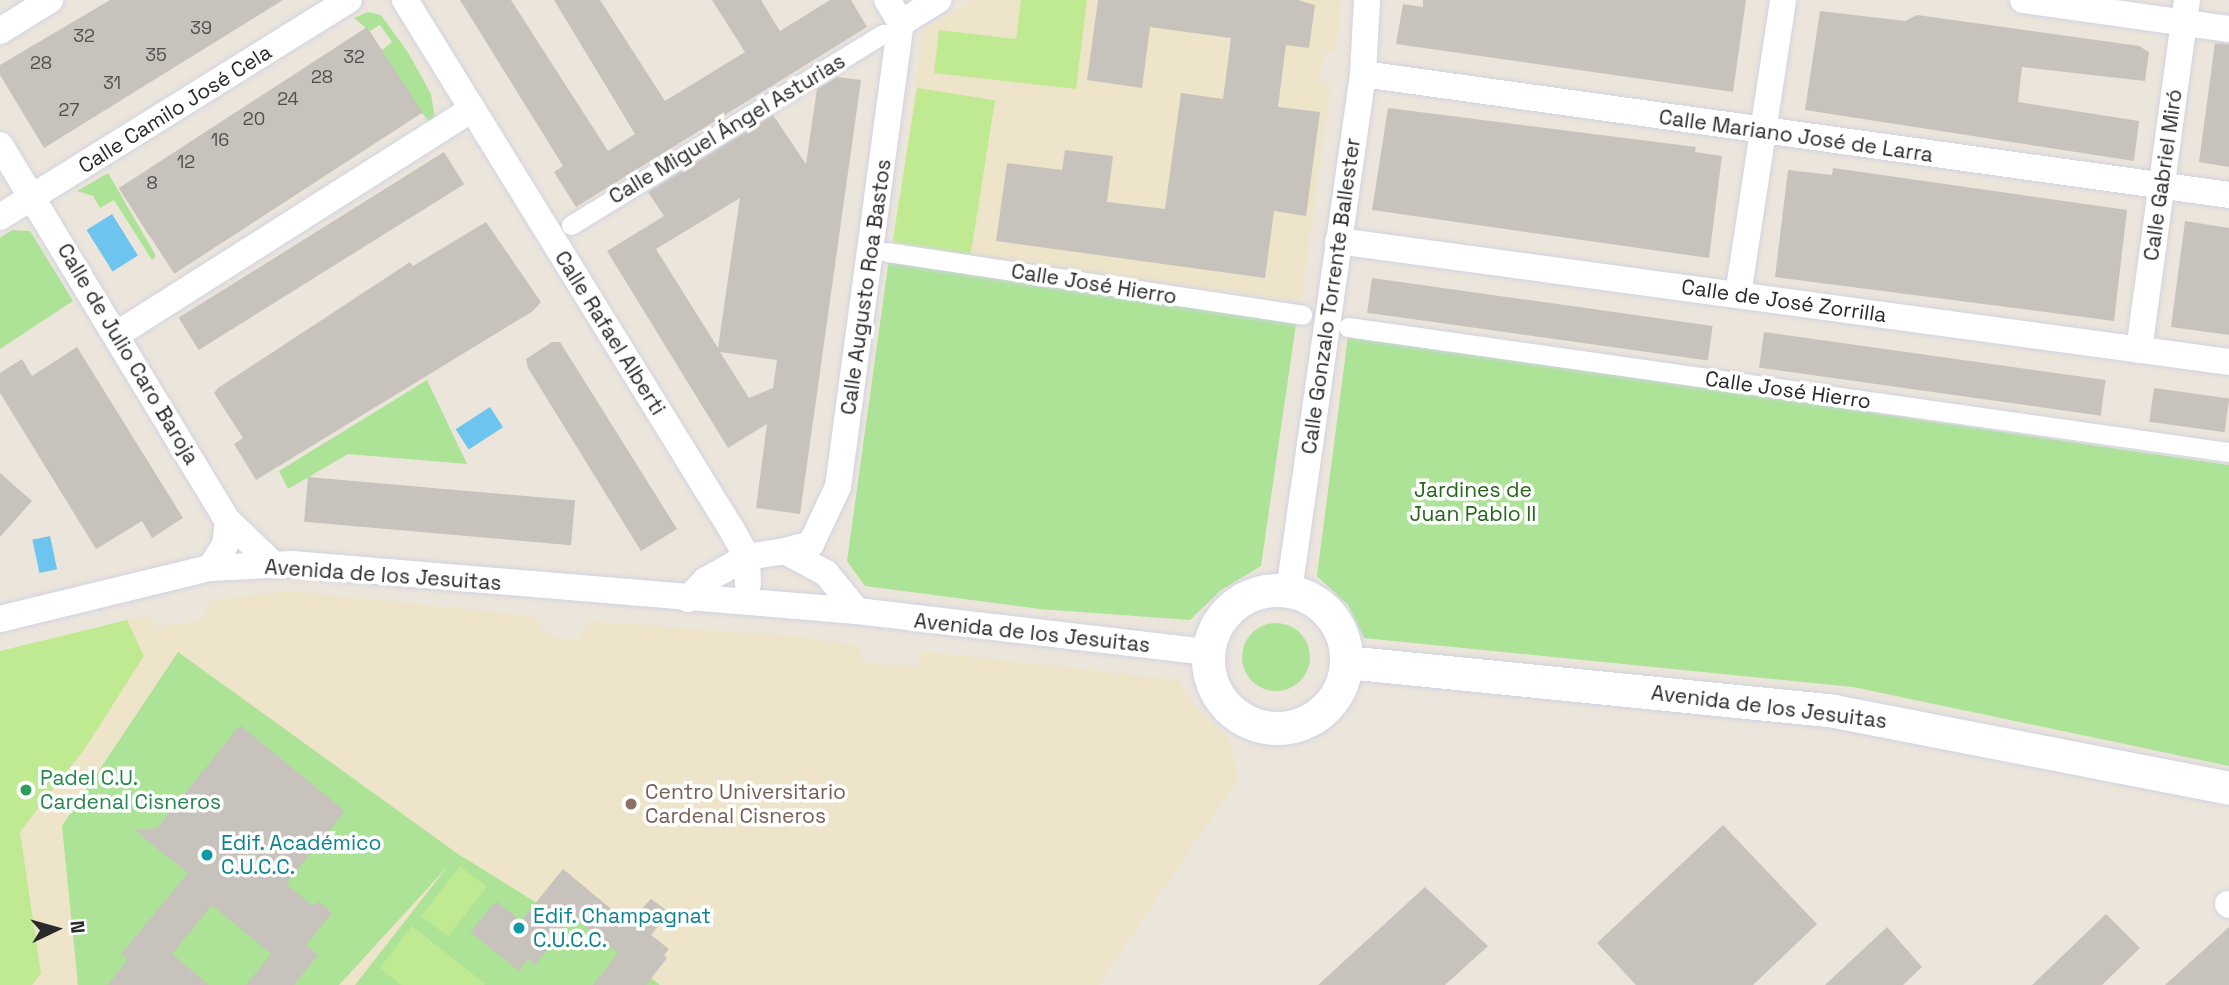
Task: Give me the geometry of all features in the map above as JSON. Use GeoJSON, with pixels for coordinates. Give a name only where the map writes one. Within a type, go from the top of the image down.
{"type":"FeatureCollection","features":[{"type":"Feature","properties":{"kind":"street"},"geometry":{"type":"LineString","coordinates":[[0,31],[50,0]]}},
{"type":"Feature","properties":{"kind":"street","name":"Calle Camilo José Cela"},"geometry":{"type":"LineString","coordinates":[[0,217],[349,0]]}},
{"type":"Feature","properties":{"kind":"street","name":"Calle Rafael Alberti"},"geometry":{"type":"LineString","coordinates":[[405,0],[472,109],[766,554]]}},
{"type":"Feature","properties":{"kind":"street"},"geometry":{"type":"LineString","coordinates":[[887,0],[892,28]]}},
{"type":"Feature","properties":{"kind":"street","name":"Calle Miguel Ángel Asturias"},"geometry":{"type":"LineString","coordinates":[[571,225],[938,0]]}},
{"type":"Feature","properties":{"kind":"street","name":"Calle Gonzalo Torrente Ballester"},"geometry":{"type":"LineString","coordinates":[[1289,591],[1363,74],[1367,0]]}},
{"type":"Feature","properties":{"kind":"street"},"geometry":{"type":"LineString","coordinates":[[1738,295],[1765,133],[1783,0]]}},
{"type":"Feature","properties":{"kind":"street"},"geometry":{"type":"LineString","coordinates":[[2023,0],[2185,11],[2229,29]]}},
{"type":"Feature","properties":{"kind":"street","name":"Calle Gabriel Miró"},"geometry":{"type":"LineString","coordinates":[[2139,350],[2185,11]]}},
{"type":"Feature","properties":{"kind":"street","name":"Calle Augusto Roa Bastos"},"geometry":{"type":"LineString","coordinates":[[766,554],[811,544],[838,487],[892,28]]}},
{"type":"Feature","properties":{"kind":"street","name":"Calle Mariano José de Larra"},"geometry":{"type":"LineString","coordinates":[[1363,74],[1765,133],[2229,195]]}},
{"type":"Feature","properties":{"kind":"street"},"geometry":{"type":"LineString","coordinates":[[116,335],[472,109]]}},
{"type":"Feature","properties":{"kind":"street","name":"Calle de Julio Caro Baroja"},"geometry":{"type":"LineString","coordinates":[[0,145],[228,522],[275,565]]}},
{"type":"Feature","properties":{"kind":"street","name":"Calle de José Zorrilla"},"geometry":{"type":"LineString","coordinates":[[1338,241],[2229,362]]}},
{"type":"Feature","properties":{"kind":"street","name":"Calle José Hierro"},"geometry":{"type":"LineString","coordinates":[[887,252],[1302,315]]}},
{"type":"Feature","properties":{"kind":"street","name":"Calle José Hierro"},"geometry":{"type":"LineString","coordinates":[[1348,327],[2229,452]]}},
{"type":"Feature","properties":{"kind":"street"},"geometry":{"type":"LineString","coordinates":[[210,568],[225,545],[228,522]]}},
{"type":"Feature","properties":{"kind":"street"},"geometry":{"type":"LineString","coordinates":[[746,594],[766,554]]}},
{"type":"Feature","properties":{"kind":"street"},"geometry":{"type":"LineString","coordinates":[[688,598],[706,580],[766,554],[826,573],[857,611]]}},
{"type":"Feature","properties":{"kind":"street","name":"Avenida de los Jesuitas"},"geometry":{"type":"LineString","coordinates":[[0,619],[210,568],[275,565],[688,598],[746,594],[857,611],[1208,652]]}},
{"type":"Feature","properties":{"kind":"street"},"geometry":{"type":"LineString","coordinates":[[1289,591],[1324,608],[1340,633],[1346,662],[1342,684],[1322,711],[1294,727],[1272,729],[1231,712],[1217,695],[1208,652],[1214,631],[1244,598],[1289,591]]}},
{"type":"Feature","properties":{"kind":"street","name":"Avenida de los Jesuitas"},"geometry":{"type":"LineString","coordinates":[[1346,662],[1834,711],[2229,788]]}},
{"type":"Feature","properties":{"kind":"shaded area"},"geometry":{"type":"Polygon","coordinates":[[[973,0],[1341,0],[1336,52],[1325,51],[1319,81],[1331,83],[1301,302],[892,247],[923,31],[973,0]]]}},
{"type":"Feature","properties":{"kind":"shaded area","name":"Centro Universitario Cardenal Cisneros"},"geometry":{"type":"Polygon","coordinates":[[[288,591],[534,616],[547,635],[577,641],[589,621],[804,637],[859,646],[863,662],[917,667],[923,651],[1178,680],[1195,707],[1228,737],[1239,777],[1099,985],[32,985],[41,973],[20,832],[86,747],[144,656],[127,620],[146,615],[156,626],[201,621],[211,600],[288,591]]]}},
{"type":"Feature","properties":{"kind":"green space"},"geometry":{"type":"Polygon","coordinates":[[[1021,0],[1087,0],[1076,89],[934,73],[939,30],[1016,39],[1021,0]]]}},
{"type":"Feature","properties":{"kind":"green space"},"geometry":{"type":"Polygon","coordinates":[[[368,12],[381,15],[409,54],[431,94],[435,118],[430,123],[422,113],[150,237],[136,215],[387,59],[382,50],[392,42],[380,25],[370,31],[354,18],[368,12]]]}},
{"type":"Feature","properties":{"kind":"green space"},"geometry":{"type":"Polygon","coordinates":[[[917,88],[995,100],[971,254],[893,242],[917,88]]]}},
{"type":"Feature","properties":{"kind":"green space"},"geometry":{"type":"Polygon","coordinates":[[[108,173],[156,256],[152,260],[114,200],[100,208],[93,196],[77,191],[108,173]]]}},
{"type":"Feature","properties":{"kind":"green space"},"geometry":{"type":"Polygon","coordinates":[[[12,230],[30,231],[73,301],[0,349],[0,238],[12,230]]]}},
{"type":"Feature","properties":{"kind":"green space"},"geometry":{"type":"Polygon","coordinates":[[[889,259],[1297,317],[1261,566],[1221,590],[1190,620],[1040,609],[865,586],[847,561],[889,259]]]}},
{"type":"Feature","properties":{"kind":"green space","name":"Jardines de Juan Pablo II"},"geometry":{"type":"Polygon","coordinates":[[[1348,336],[2229,465],[2229,766],[1853,687],[1364,638],[1348,605],[1317,576],[1348,336]]]}},
{"type":"Feature","properties":{"kind":"green space"},"geometry":{"type":"Polygon","coordinates":[[[427,380],[467,464],[348,454],[288,489],[279,471],[427,380]]]}},
{"type":"Feature","properties":{"kind":"green space","name":"Padel C.U. Cardenal Cisneros"},"geometry":{"type":"Polygon","coordinates":[[[127,620],[144,656],[86,747],[20,832],[41,973],[32,985],[0,985],[0,651],[127,620]]]}},
{"type":"Feature","properties":{"kind":"green space"},"geometry":{"type":"Polygon","coordinates":[[[1269,623],[1283,623],[1295,628],[1305,638],[1310,657],[1305,676],[1295,686],[1283,691],[1269,691],[1257,686],[1247,676],[1242,664],[1242,650],[1247,638],[1257,628],[1269,623]]]}},
{"type":"Feature","properties":{"kind":"green space"},"geometry":{"type":"Polygon","coordinates":[[[178,652],[458,854],[569,923],[574,917],[660,985],[355,985],[448,866],[339,985],[78,985],[62,826],[178,652]]]}},
{"type":"Feature","properties":{"kind":"green space"},"geometry":{"type":"Polygon","coordinates":[[[460,866],[487,887],[448,937],[421,916],[460,866]]]}},
{"type":"Feature","properties":{"kind":"green space"},"geometry":{"type":"Polygon","coordinates":[[[412,926],[485,984],[401,985],[380,968],[412,926]]]}},
{"type":"Feature","properties":{"kind":"water"},"geometry":{"type":"Polygon","coordinates":[[[112,214],[138,256],[113,271],[87,230],[112,214]]]}},
{"type":"Feature","properties":{"kind":"water"},"geometry":{"type":"Polygon","coordinates":[[[490,407],[503,427],[469,449],[456,429],[490,407]]]}},
{"type":"Feature","properties":{"kind":"water"},"geometry":{"type":"Polygon","coordinates":[[[50,536],[57,569],[39,573],[32,540],[50,536]]]}},
{"type":"Feature","properties":{"kind":"building"},"geometry":{"type":"Polygon","coordinates":[[[110,0],[283,0],[44,148],[0,75],[0,65],[110,0]]]}},
{"type":"Feature","properties":{"kind":"building"},"geometry":{"type":"Polygon","coordinates":[[[460,0],[511,0],[608,151],[635,134],[554,0],[600,0],[665,101],[745,52],[712,0],[761,0],[780,31],[830,0],[851,0],[867,27],[576,207],[554,172],[563,166],[460,0]]]}},
{"type":"Feature","properties":{"kind":"building"},"geometry":{"type":"Polygon","coordinates":[[[1098,0],[1298,0],[1315,5],[1309,48],[1286,45],[1278,107],[1320,112],[1306,216],[1274,211],[1265,278],[996,241],[1007,163],[1062,170],[1065,150],[1113,156],[1107,202],[1165,209],[1181,93],[1223,99],[1231,38],[1150,27],[1142,88],[1087,80],[1098,0]]]}},
{"type":"Feature","properties":{"kind":"building"},"geometry":{"type":"Polygon","coordinates":[[[1423,0],[1746,0],[1733,92],[1396,44],[1403,4],[1423,7],[1423,0]]]}},
{"type":"Feature","properties":{"kind":"building"},"geometry":{"type":"Polygon","coordinates":[[[1820,11],[1905,21],[1917,15],[2139,46],[2149,52],[2145,81],[2022,67],[2018,102],[2139,121],[2134,161],[1805,110],[1820,11]]]}},
{"type":"Feature","properties":{"kind":"building"},"geometry":{"type":"Polygon","coordinates":[[[367,27],[423,113],[174,274],[119,188],[367,27]]]}},
{"type":"Feature","properties":{"kind":"building"},"geometry":{"type":"Polygon","coordinates":[[[2215,43],[2229,44],[2229,167],[2199,162],[2215,43]]]}},
{"type":"Feature","properties":{"kind":"building"},"geometry":{"type":"Polygon","coordinates":[[[837,77],[861,80],[800,514],[756,508],[767,424],[728,448],[607,251],[664,216],[648,192],[773,115],[806,164],[817,89],[837,77]],[[740,198],[656,249],[718,348],[729,272],[740,198]],[[720,352],[749,398],[773,388],[777,360],[720,352]]]}},
{"type":"Feature","properties":{"kind":"building"},"geometry":{"type":"Polygon","coordinates":[[[1388,108],[1696,147],[1695,152],[1722,156],[1709,258],[1372,210],[1388,108]]]}},
{"type":"Feature","properties":{"kind":"building"},"geometry":{"type":"Polygon","coordinates":[[[444,152],[464,184],[199,350],[179,318],[444,152]]]}},
{"type":"Feature","properties":{"kind":"building"},"geometry":{"type":"Polygon","coordinates":[[[1833,168],[2127,210],[2114,321],[1775,277],[1788,170],[1832,175],[1833,168]]]}},
{"type":"Feature","properties":{"kind":"building"},"geometry":{"type":"Polygon","coordinates":[[[2185,221],[2229,228],[2229,335],[2171,327],[2185,221]]]}},
{"type":"Feature","properties":{"kind":"building"},"geometry":{"type":"Polygon","coordinates":[[[486,222],[541,302],[533,311],[256,480],[234,444],[243,438],[214,393],[218,388],[410,262],[413,266],[486,222]]]}},
{"type":"Feature","properties":{"kind":"building"},"geometry":{"type":"Polygon","coordinates":[[[1372,278],[1713,326],[1708,361],[1367,313],[1372,278]]]}},
{"type":"Feature","properties":{"kind":"building"},"geometry":{"type":"Polygon","coordinates":[[[1764,332],[2106,380],[2101,416],[1759,368],[1764,332]]]}},
{"type":"Feature","properties":{"kind":"building"},"geometry":{"type":"Polygon","coordinates":[[[552,342],[560,342],[677,529],[641,551],[528,368],[526,359],[552,342]]]}},
{"type":"Feature","properties":{"kind":"building"},"geometry":{"type":"Polygon","coordinates":[[[77,347],[183,518],[152,538],[142,521],[96,549],[0,393],[0,373],[22,359],[32,376],[77,347]]]}},
{"type":"Feature","properties":{"kind":"building"},"geometry":{"type":"Polygon","coordinates":[[[2154,388],[2229,399],[2225,432],[2149,422],[2154,388]]]}},
{"type":"Feature","properties":{"kind":"building"},"geometry":{"type":"Polygon","coordinates":[[[0,473],[32,501],[0,537],[0,473]]]}},
{"type":"Feature","properties":{"kind":"building"},"geometry":{"type":"Polygon","coordinates":[[[308,477],[575,500],[571,545],[304,522],[308,477]]]}},
{"type":"Feature","properties":{"kind":"building","name":"Edif. Académico C.U.C.C."},"geometry":{"type":"Polygon","coordinates":[[[240,725],[345,811],[286,884],[314,906],[318,901],[332,913],[306,945],[318,955],[294,985],[246,985],[271,954],[212,905],[172,954],[209,985],[108,985],[128,959],[121,954],[188,873],[134,830],[157,828],[240,725]]]}},
{"type":"Feature","properties":{"kind":"building"},"geometry":{"type":"Polygon","coordinates":[[[1723,825],[1817,924],[1753,985],[1636,985],[1597,943],[1723,825]]]}},
{"type":"Feature","properties":{"kind":"building","name":"Edif. Champagnat C.U.C.C."},"geometry":{"type":"Polygon","coordinates":[[[563,869],[628,923],[651,899],[669,912],[651,935],[669,949],[664,955],[667,958],[646,985],[593,985],[618,953],[574,917],[535,965],[528,959],[519,971],[470,932],[496,901],[521,921],[563,869]]]}},
{"type":"Feature","properties":{"kind":"building"},"geometry":{"type":"Polygon","coordinates":[[[1425,887],[1488,946],[1445,985],[1318,985],[1425,887]]]}},
{"type":"Feature","properties":{"kind":"building"},"geometry":{"type":"Polygon","coordinates":[[[2106,914],[2140,948],[2102,985],[2032,985],[2106,914]]]}},
{"type":"Feature","properties":{"kind":"building"},"geometry":{"type":"Polygon","coordinates":[[[1887,927],[1922,967],[1903,985],[1825,985],[1887,927]]]}},
{"type":"Feature","properties":{"kind":"building"},"geometry":{"type":"Polygon","coordinates":[[[2229,927],[2229,985],[2165,985],[2229,927]]]}},
{"type":"Feature","properties":{"kind":"place","name":"Padel C.U. Cardenal Cisneros"},"geometry":{"type":"Point","coordinates":[26,790]}},
{"type":"Feature","properties":{"kind":"place","name":"Centro Universitario Cardenal Cisneros"},"geometry":{"type":"Point","coordinates":[631,804]}},
{"type":"Feature","properties":{"kind":"place","name":"Edif. Académico C.U.C.C."},"geometry":{"type":"Point","coordinates":[207,855]}},
{"type":"Feature","properties":{"kind":"place","name":"Edif. Champagnat C.U.C.C."},"geometry":{"type":"Point","coordinates":[519,928]}}]}
